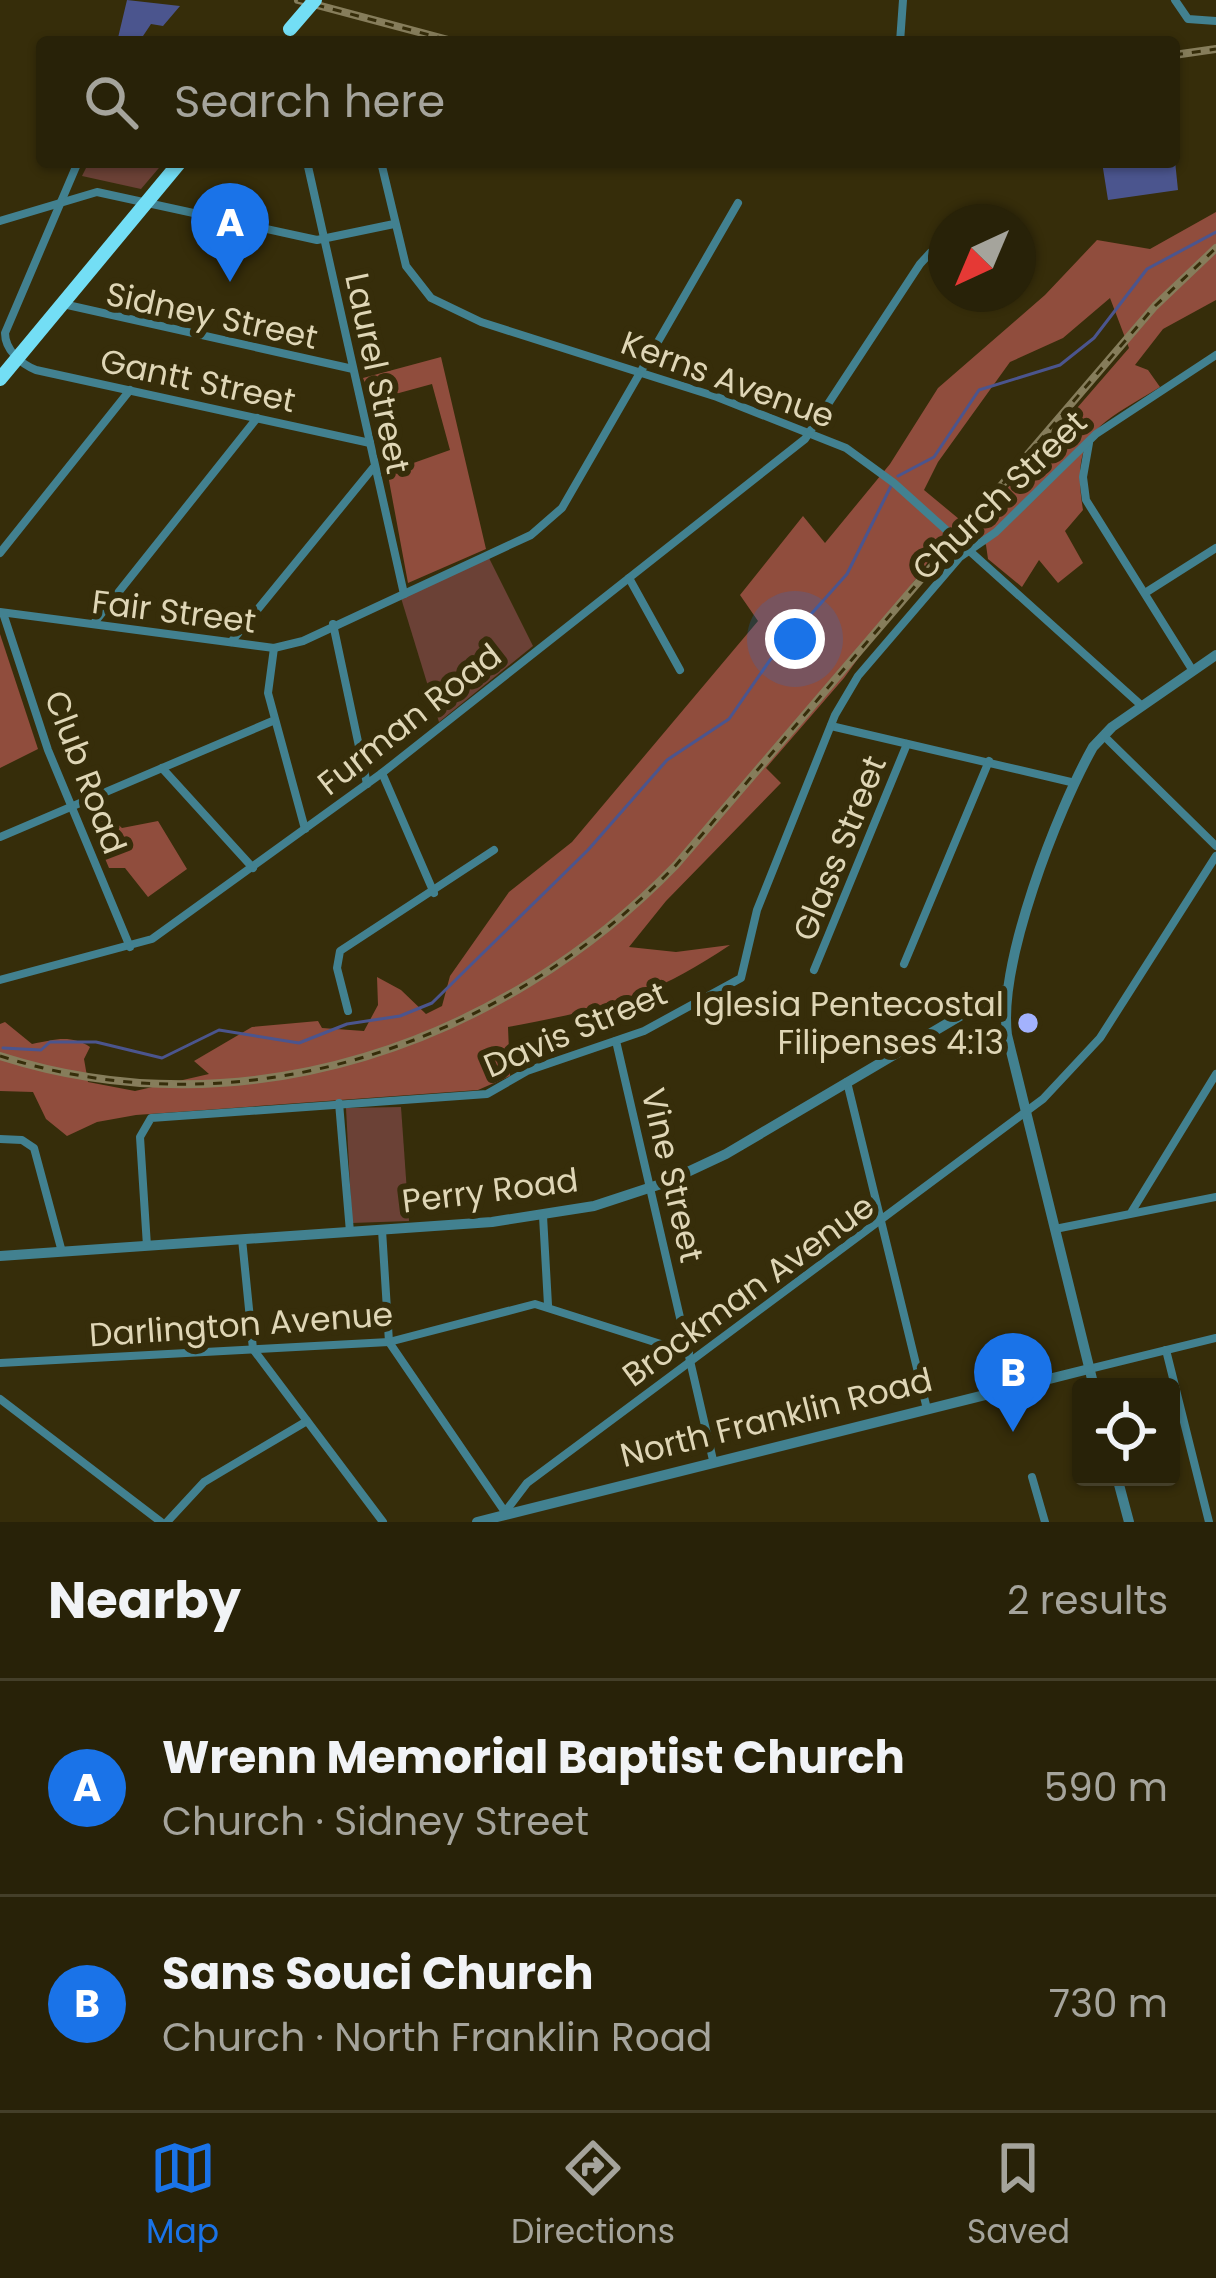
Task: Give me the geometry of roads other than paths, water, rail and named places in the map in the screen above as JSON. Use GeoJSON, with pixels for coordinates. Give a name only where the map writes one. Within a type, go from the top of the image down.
{"type":"FeatureCollection","features":[{"type":"Feature","properties":{"kind":"highway"},"geometry":{"type":"LineString","coordinates":[[284,36],[315,0]]}},
{"type":"Feature","properties":{"kind":"highway"},"geometry":{"type":"LineString","coordinates":[[0,379],[175,168]]}},
{"type":"Feature","properties":{"kind":"street"},"geometry":{"type":"LineString","coordinates":[[900,36],[903,0]]}},
{"type":"Feature","properties":{"kind":"street"},"geometry":{"type":"LineString","coordinates":[[1175,0],[1188,19],[1216,21]]}},
{"type":"Feature","properties":{"kind":"street"},"geometry":{"type":"LineString","coordinates":[[17,358],[5,343],[5,333],[76,168]]}},
{"type":"Feature","properties":{"kind":"street","name":"Laurel Street"},"geometry":{"type":"LineString","coordinates":[[308,168],[404,594]]}},
{"type":"Feature","properties":{"kind":"street","name":"Kerns Avenue"},"geometry":{"type":"LineString","coordinates":[[382,168],[410,274],[440,304],[812,430],[868,462],[1142,706]]}},
{"type":"Feature","properties":{"kind":"street"},"geometry":{"type":"LineString","coordinates":[[0,221],[97,192],[325,241],[395,224]]}},
{"type":"Feature","properties":{"kind":"street","name":"Fair Street"},"geometry":{"type":"LineString","coordinates":[[2,612],[274,648],[404,594],[550,522],[738,203]]}},
{"type":"Feature","properties":{"kind":"street","name":"Furman Road"},"geometry":{"type":"LineString","coordinates":[[0,980],[130,947],[178,924],[382,773],[812,430],[928,256]]}},
{"type":"Feature","properties":{"kind":"street","name":"Sidney Street"},"geometry":{"type":"LineString","coordinates":[[62,304],[354,369]]}},
{"type":"Feature","properties":{"kind":"street","name":"Church Street"},"geometry":{"type":"LineString","coordinates":[[746,970],[757,910],[831,726],[858,676],[970,551],[1089,442],[1118,417],[1216,355]]}},
{"type":"Feature","properties":{"kind":"street","name":"Gantt Street"},"geometry":{"type":"LineString","coordinates":[[17,358],[37,370],[370,443]]}},
{"type":"Feature","properties":{"kind":"street"},"geometry":{"type":"LineString","coordinates":[[0,553],[130,390]]}},
{"type":"Feature","properties":{"kind":"street"},"geometry":{"type":"LineString","coordinates":[[93,625],[257,418]]}},
{"type":"Feature","properties":{"kind":"street"},"geometry":{"type":"LineString","coordinates":[[1089,442],[1083,493],[1193,670]]}},
{"type":"Feature","properties":{"kind":"street"},"geometry":{"type":"LineString","coordinates":[[231,643],[374,467]]}},
{"type":"Feature","properties":{"kind":"street"},"geometry":{"type":"LineString","coordinates":[[1145,593],[1216,548]]}},
{"type":"Feature","properties":{"kind":"street"},"geometry":{"type":"LineString","coordinates":[[629,578],[680,670]]}},
{"type":"Feature","properties":{"kind":"street","name":"Club Road"},"geometry":{"type":"LineString","coordinates":[[2,612],[48,750],[130,947]]}},
{"type":"Feature","properties":{"kind":"street"},"geometry":{"type":"LineString","coordinates":[[333,624],[367,784]]}},
{"type":"Feature","properties":{"kind":"street"},"geometry":{"type":"LineString","coordinates":[[274,648],[267,684],[304,829]]}},
{"type":"Feature","properties":{"kind":"street"},"geometry":{"type":"LineString","coordinates":[[1092,1378],[1007,1035],[1004,990],[1019,931],[1076,783],[1102,735],[1216,655]]}},
{"type":"Feature","properties":{"kind":"street"},"geometry":{"type":"LineString","coordinates":[[0,838],[274,720]]}},
{"type":"Feature","properties":{"kind":"street"},"geometry":{"type":"LineString","coordinates":[[831,726],[1076,783]]}},
{"type":"Feature","properties":{"kind":"street"},"geometry":{"type":"LineString","coordinates":[[1102,735],[1216,846]]}},
{"type":"Feature","properties":{"kind":"street","name":"Glass Street"},"geometry":{"type":"LineString","coordinates":[[814,970],[907,744]]}},
{"type":"Feature","properties":{"kind":"street"},"geometry":{"type":"LineString","coordinates":[[904,964],[988,761]]}},
{"type":"Feature","properties":{"kind":"street"},"geometry":{"type":"LineString","coordinates":[[161,768],[253,868]]}},
{"type":"Feature","properties":{"kind":"street"},"geometry":{"type":"LineString","coordinates":[[382,773],[434,893]]}},
{"type":"Feature","properties":{"kind":"street"},"geometry":{"type":"LineString","coordinates":[[348,1012],[337,968],[340,951],[494,850]]}},
{"type":"Feature","properties":{"kind":"street","name":"Brockman Avenue"},"geometry":{"type":"LineString","coordinates":[[505,1512],[527,1483],[689,1358],[1027,1114],[1100,1037],[1216,856]]}},
{"type":"Feature","properties":{"kind":"street","name":"Davis Street"},"geometry":{"type":"LineString","coordinates":[[147,1246],[140,1137],[148,1120],[487,1094],[527,1071],[616,1041],[736,982],[746,970]]}},
{"type":"Feature","properties":{"kind":"street","name":"Perry Road"},"geometry":{"type":"LineString","coordinates":[[0,1256],[543,1216],[651,1187],[726,1154],[1004,990]]}},
{"type":"Feature","properties":{"kind":"street","name":"Vine Street"},"geometry":{"type":"LineString","coordinates":[[616,1041],[713,1460]]}},
{"type":"Feature","properties":{"kind":"street"},"geometry":{"type":"LineString","coordinates":[[1130,1213],[1216,1074]]}},
{"type":"Feature","properties":{"kind":"street"},"geometry":{"type":"LineString","coordinates":[[847,1082],[927,1408]]}},
{"type":"Feature","properties":{"kind":"street"},"geometry":{"type":"LineString","coordinates":[[339,1103],[350,1232]]}},
{"type":"Feature","properties":{"kind":"street"},"geometry":{"type":"LineString","coordinates":[[0,1139],[22,1140],[34,1148],[62,1252]]}},
{"type":"Feature","properties":{"kind":"street"},"geometry":{"type":"LineString","coordinates":[[1054,1229],[1216,1197]]}},
{"type":"Feature","properties":{"kind":"street"},"geometry":{"type":"LineString","coordinates":[[543,1216],[548,1305]]}},
{"type":"Feature","properties":{"kind":"street"},"geometry":{"type":"LineString","coordinates":[[382,1230],[389,1342],[505,1512]]}},
{"type":"Feature","properties":{"kind":"street"},"geometry":{"type":"LineString","coordinates":[[242,1239],[253,1349],[383,1522]]}},
{"type":"Feature","properties":{"kind":"street","name":"Darlington Avenue"},"geometry":{"type":"LineString","coordinates":[[0,1363],[389,1342],[523,1305],[548,1305],[689,1358]]}},
{"type":"Feature","properties":{"kind":"street"},"geometry":{"type":"LineString","coordinates":[[1089,1369],[1216,1338]]}},
{"type":"Feature","properties":{"kind":"street"},"geometry":{"type":"LineString","coordinates":[[1166,1350],[1209,1522]]}},
{"type":"Feature","properties":{"kind":"street","name":"North Franklin Road"},"geometry":{"type":"LineString","coordinates":[[477,1522],[1089,1369]]}},
{"type":"Feature","properties":{"kind":"street"},"geometry":{"type":"LineString","coordinates":[[0,1399],[164,1522],[204,1481],[307,1421]]}},
{"type":"Feature","properties":{"kind":"street"},"geometry":{"type":"LineString","coordinates":[[1033,1477],[1045,1522]]}},
{"type":"Feature","properties":{"kind":"street"},"geometry":{"type":"LineString","coordinates":[[1118,1486],[1124,1521]]}},
{"type":"Feature","properties":{"kind":"water"},"geometry":{"type":"Polygon","coordinates":[[[127,0],[180,6],[163,26],[151,24],[143,36],[118,36],[127,0]]]}},
{"type":"Feature","properties":{"kind":"water"},"geometry":{"type":"Polygon","coordinates":[[[1103,168],[1176,168],[1178,190],[1108,200],[1103,168]]]}},
{"type":"Feature","properties":{"kind":"waterway"},"geometry":{"type":"LineString","coordinates":[[898,476],[934,457],[979,390],[1060,365],[1094,338],[1147,269],[1216,232]]}},
{"type":"Feature","properties":{"kind":"waterway"},"geometry":{"type":"LineString","coordinates":[[3,1048],[41,1050],[50,1042],[96,1042],[162,1058],[219,1030],[299,1043],[347,1024],[400,1016],[432,1003],[588,850],[667,760],[729,719],[770,660],[847,574],[891,486]]}},
{"type":"Feature","properties":{"kind":"railway"},"geometry":{"type":"LineString","coordinates":[[298,0],[433,36]]}},
{"type":"Feature","properties":{"kind":"railway"},"geometry":{"type":"LineString","coordinates":[[1180,54],[1216,49]]}},
{"type":"Feature","properties":{"kind":"railway"},"geometry":{"type":"LineString","coordinates":[[0,1056],[92,1078],[184,1084],[276,1077],[365,1057],[450,1025],[532,981],[607,928],[676,865],[1155,306],[1216,248]]}},
{"type":"Feature","properties":{"kind":"place","name":"Wrenn Memorial Baptist Church"},"geometry":{"type":"Point","coordinates":[230,282]}},
{"type":"Feature","properties":{"kind":"place","name":"Iglesia Pentecostal Filipenses 4:13"},"geometry":{"type":"Point","coordinates":[1028,1023]}},
{"type":"Feature","properties":{"kind":"place","name":"Sans Souci Church"},"geometry":{"type":"Point","coordinates":[1013,1432]}}]}
